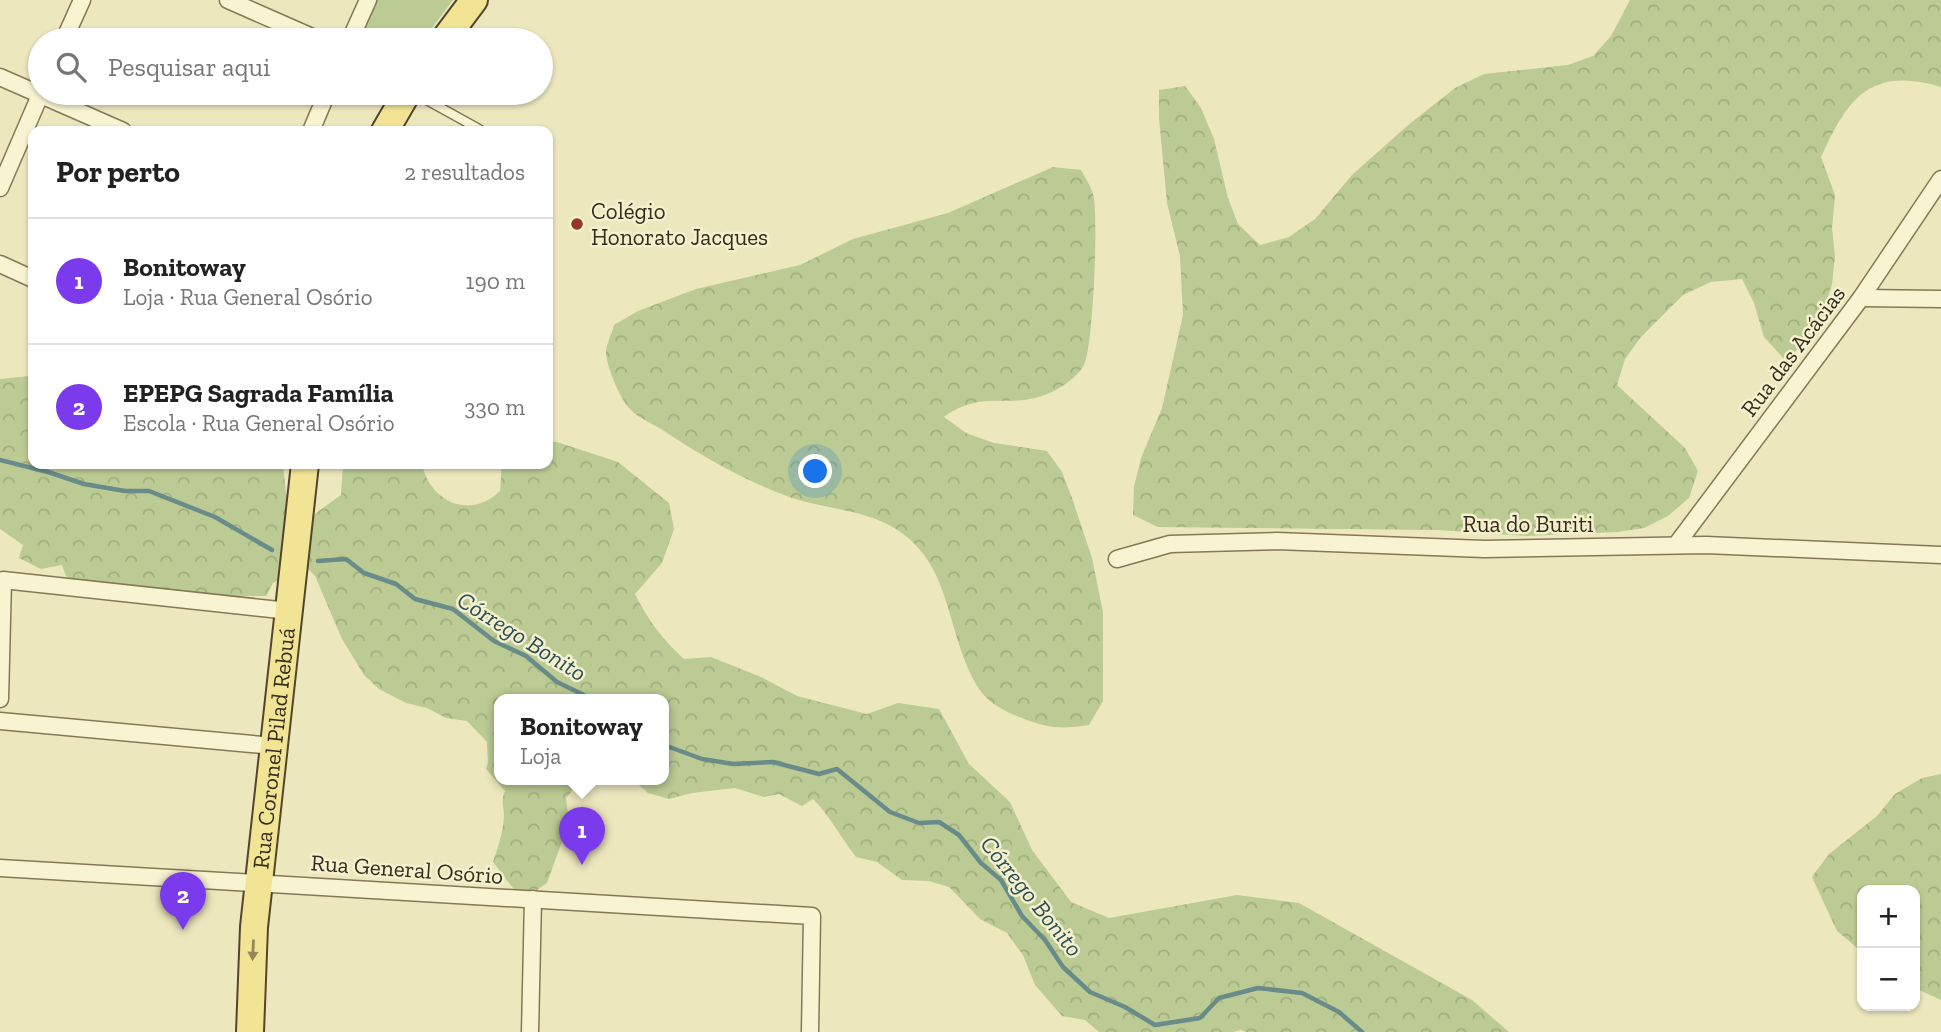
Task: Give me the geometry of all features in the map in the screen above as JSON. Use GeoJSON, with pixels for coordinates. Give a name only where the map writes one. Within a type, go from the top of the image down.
{"type":"FeatureCollection","features":[{"type":"Feature","properties":{"kind":"main road"},"geometry":{"type":"LineString","coordinates":[[453,28],[474,0]]}},
{"type":"Feature","properties":{"kind":"main road"},"geometry":{"type":"LineString","coordinates":[[388,126],[400,105]]}},
{"type":"Feature","properties":{"kind":"main road","name":"Rua Coronel Pilad Rebuá"},"geometry":{"type":"LineString","coordinates":[[250,1032],[254,927],[304,469]]}},
{"type":"Feature","properties":{"kind":"street"},"geometry":{"type":"LineString","coordinates":[[69,28],[82,0]]}},
{"type":"Feature","properties":{"kind":"street"},"geometry":{"type":"LineString","coordinates":[[228,0],[292,28]]}},
{"type":"Feature","properties":{"kind":"street"},"geometry":{"type":"LineString","coordinates":[[355,28],[368,0]]}},
{"type":"Feature","properties":{"kind":"street"},"geometry":{"type":"LineString","coordinates":[[0,77],[28,89]]}},
{"type":"Feature","properties":{"kind":"street"},"geometry":{"type":"LineString","coordinates":[[0,188],[36,105]]}},
{"type":"Feature","properties":{"kind":"street"},"geometry":{"type":"LineString","coordinates":[[65,105],[112,126]]}},
{"type":"Feature","properties":{"kind":"street"},"geometry":{"type":"LineString","coordinates":[[312,126],[322,105]]}},
{"type":"Feature","properties":{"kind":"street","name":"Rua das Acácias"},"geometry":{"type":"LineString","coordinates":[[1676,545],[1861,298],[1941,179]]}},
{"type":"Feature","properties":{"kind":"street"},"geometry":{"type":"LineString","coordinates":[[0,264],[28,277]]}},
{"type":"Feature","properties":{"kind":"street"},"geometry":{"type":"LineString","coordinates":[[1861,298],[1941,299]]}},
{"type":"Feature","properties":{"kind":"street","name":"Rua do Buriti"},"geometry":{"type":"LineString","coordinates":[[1117,559],[1170,544],[1277,541],[1484,549],[1676,545],[1941,555]]}},
{"type":"Feature","properties":{"kind":"street"},"geometry":{"type":"LineString","coordinates":[[0,699],[3,580],[289,611]]}},
{"type":"Feature","properties":{"kind":"street"},"geometry":{"type":"LineString","coordinates":[[0,721],[274,746]]}},
{"type":"Feature","properties":{"kind":"street","name":"Rua General Osório"},"geometry":{"type":"LineString","coordinates":[[0,868],[812,916],[810,1032]]}},
{"type":"Feature","properties":{"kind":"street"},"geometry":{"type":"LineString","coordinates":[[530,1032],[533,899]]}},
{"type":"Feature","properties":{"kind":"lane"},"geometry":{"type":"LineString","coordinates":[[436,105],[474,126]]}},
{"type":"Feature","properties":{"kind":"green space"},"geometry":{"type":"Polygon","coordinates":[[[374,0],[453,0],[432,28],[362,28],[374,0]]]}},
{"type":"Feature","properties":{"kind":"green space"},"geometry":{"type":"Polygon","coordinates":[[[1630,0],[1941,0],[1941,87],[1896,81],[1879,84],[1865,92],[1841,118],[1821,157],[1835,195],[1832,228],[1835,256],[1832,284],[1823,314],[1806,342],[1785,360],[1764,337],[1754,303],[1742,279],[1711,282],[1683,295],[1641,337],[1625,359],[1617,385],[1685,448],[1698,471],[1689,498],[1668,516],[1644,528],[1617,532],[1527,536],[1438,530],[1158,527],[1133,515],[1134,487],[1141,458],[1162,408],[1183,315],[1180,256],[1167,203],[1159,90],[1185,86],[1201,108],[1214,139],[1228,198],[1238,224],[1260,245],[1289,237],[1315,219],[1352,175],[1455,88],[1484,74],[1568,65],[1593,56],[1611,36],[1630,0]]]}},
{"type":"Feature","properties":{"kind":"green space"},"geometry":{"type":"Polygon","coordinates":[[[1053,167],[1081,170],[1093,194],[1095,206],[1094,280],[1090,334],[1084,365],[1066,384],[1042,396],[1017,401],[970,404],[944,417],[966,433],[994,443],[1047,451],[1062,472],[1072,498],[1092,558],[1103,612],[1103,701],[1089,725],[1063,727],[1048,726],[1017,716],[995,705],[982,693],[961,649],[938,579],[927,559],[911,540],[878,520],[792,498],[741,476],[640,417],[622,398],[606,355],[614,325],[638,311],[696,289],[800,265],[853,239],[948,213],[1053,167]]]}},
{"type":"Feature","properties":{"kind":"green space"},"geometry":{"type":"Polygon","coordinates":[[[28,376],[28,469],[284,469],[286,494],[298,504],[287,576],[273,583],[266,596],[204,593],[188,597],[78,584],[66,576],[62,565],[41,569],[19,558],[23,545],[0,529],[0,379],[28,376]]]}},
{"type":"Feature","properties":{"kind":"green space"},"geometry":{"type":"Polygon","coordinates":[[[553,442],[618,462],[669,503],[674,529],[662,563],[635,594],[656,629],[684,659],[711,657],[761,677],[797,696],[867,714],[898,703],[939,709],[969,764],[1010,802],[1032,850],[1071,902],[1109,918],[1237,895],[1299,903],[1472,1000],[1509,1032],[1099,1032],[1085,1020],[1062,1016],[1035,985],[1023,955],[1007,933],[980,919],[949,887],[929,881],[902,880],[877,862],[856,857],[813,799],[802,806],[779,794],[764,797],[735,788],[692,793],[669,799],[648,793],[639,785],[669,785],[669,694],[494,694],[494,778],[486,769],[487,742],[467,721],[446,718],[427,708],[406,703],[379,689],[364,675],[342,639],[315,576],[299,559],[305,521],[341,495],[343,469],[424,469],[433,488],[442,497],[464,505],[488,500],[500,491],[502,469],[553,469],[553,442]]]}},
{"type":"Feature","properties":{"kind":"green space"},"geometry":{"type":"Polygon","coordinates":[[[1941,774],[1941,1000],[1920,990],[1920,885],[1857,885],[1857,948],[1837,931],[1812,877],[1829,854],[1877,816],[1895,794],[1922,778],[1941,774]]]}},
{"type":"Feature","properties":{"kind":"green space"},"geometry":{"type":"Polygon","coordinates":[[[500,785],[577,785],[566,798],[569,822],[547,883],[537,890],[516,892],[493,862],[503,826],[505,791],[500,785]]]}},
{"type":"Feature","properties":{"kind":"waterway"},"geometry":{"type":"LineString","coordinates":[[0,460],[28,467]]}},
{"type":"Feature","properties":{"kind":"waterway"},"geometry":{"type":"LineString","coordinates":[[36,469],[84,484],[125,491],[149,491],[215,517],[272,550]]}},
{"type":"Feature","properties":{"kind":"waterway","name":"Córrego Bonito"},"geometry":{"type":"LineString","coordinates":[[318,561],[346,559],[364,573],[396,584],[415,599],[453,609],[494,641],[526,656],[557,682],[582,694]]}},
{"type":"Feature","properties":{"kind":"waterway","name":"Córrego Bonito"},"geometry":{"type":"LineString","coordinates":[[669,747],[702,759],[733,764],[773,762],[819,774],[837,769],[890,812],[919,823],[939,822],[959,835],[981,863],[1001,880],[1022,916],[1045,940],[1063,967],[1090,992],[1125,1007],[1155,1025],[1200,1018],[1219,998],[1258,988],[1302,993],[1339,1012],[1362,1032]]}},
{"type":"Feature","properties":{"kind":"place","name":"Colégio Honorato Jacques"},"geometry":{"type":"Point","coordinates":[577,224]}},
{"type":"Feature","properties":{"kind":"place","name":"Bonitoway"},"geometry":{"type":"Point","coordinates":[582,865]}},
{"type":"Feature","properties":{"kind":"place","name":"EPEPG Sagrada Família"},"geometry":{"type":"Point","coordinates":[183,930]}}]}
